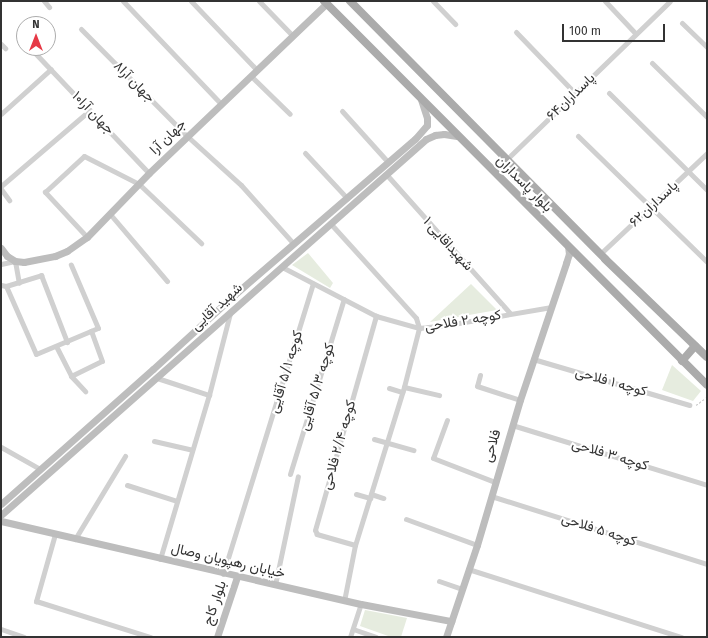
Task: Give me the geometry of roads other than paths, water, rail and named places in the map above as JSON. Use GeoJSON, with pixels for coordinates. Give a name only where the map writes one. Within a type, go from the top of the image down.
{"type":"FeatureCollection","features":[{"type":"Feature","properties":{"kind":"main road","name":"بلوار پاسداران"},"geometry":{"type":"LineString","coordinates":[[350,1],[600,254],[707,357]]}},
{"type":"Feature","properties":{"kind":"main road","name":"بلوار پاسداران"},"geometry":{"type":"LineString","coordinates":[[325,2],[707,385]]}},
{"type":"Feature","properties":{"kind":"main road"},"geometry":{"type":"LineString","coordinates":[[682,361],[695,346]]}},
{"type":"Feature","properties":{"kind":"street"},"geometry":{"type":"LineString","coordinates":[[44,1],[49,7]]}},
{"type":"Feature","properties":{"kind":"street"},"geometry":{"type":"LineString","coordinates":[[123,1],[221,104]]}},
{"type":"Feature","properties":{"kind":"street"},"geometry":{"type":"LineString","coordinates":[[191,1],[257,70]]}},
{"type":"Feature","properties":{"kind":"street"},"geometry":{"type":"LineString","coordinates":[[259,1],[292,35]]}},
{"type":"Feature","properties":{"kind":"street"},"geometry":{"type":"LineString","coordinates":[[433,1],[455,24]]}},
{"type":"Feature","properties":{"kind":"street"},"geometry":{"type":"LineString","coordinates":[[605,1],[636,34]]}},
{"type":"Feature","properties":{"kind":"street","name":"پاسداران۶۴"},"geometry":{"type":"LineString","coordinates":[[506,160],[670,1]]}},
{"type":"Feature","properties":{"kind":"street","name":"جهان آرا"},"geometry":{"type":"LineString","coordinates":[[1,264],[15,261],[24,262],[55,256],[67,251],[87,237],[149,173],[251,76],[325,2]]}},
{"type":"Feature","properties":{"kind":"street"},"geometry":{"type":"LineString","coordinates":[[682,23],[707,47]]}},
{"type":"Feature","properties":{"kind":"street","name":"جهان آرا۸"},"geometry":{"type":"LineString","coordinates":[[81,29],[187,136],[241,185],[294,244]]}},
{"type":"Feature","properties":{"kind":"street"},"geometry":{"type":"LineString","coordinates":[[516,32],[575,93]]}},
{"type":"Feature","properties":{"kind":"street","name":"جهان آرا۱۰"},"geometry":{"type":"LineString","coordinates":[[38,56],[149,173]]}},
{"type":"Feature","properties":{"kind":"street"},"geometry":{"type":"LineString","coordinates":[[652,64],[707,117]]}},
{"type":"Feature","properties":{"kind":"street"},"geometry":{"type":"LineString","coordinates":[[1,114],[51,69]]}},
{"type":"Feature","properties":{"kind":"street"},"geometry":{"type":"LineString","coordinates":[[251,76],[290,114]]}},
{"type":"Feature","properties":{"kind":"street"},"geometry":{"type":"LineString","coordinates":[[609,93],[707,190]]}},
{"type":"Feature","properties":{"kind":"street"},"geometry":{"type":"LineString","coordinates":[[421,99],[427,118],[425,129],[431,131],[431,137],[444,134],[457,136]]}},
{"type":"Feature","properties":{"kind":"street"},"geometry":{"type":"LineString","coordinates":[[1,186],[90,110]]}},
{"type":"Feature","properties":{"kind":"street"},"geometry":{"type":"LineString","coordinates":[[342,111],[390,165]]}},
{"type":"Feature","properties":{"kind":"street","name":"شهید آقایی"},"geometry":{"type":"LineString","coordinates":[[1,515],[386,174],[390,165],[425,129]]}},
{"type":"Feature","properties":{"kind":"street"},"geometry":{"type":"LineString","coordinates":[[578,136],[707,262]]}},
{"type":"Feature","properties":{"kind":"street","name":"شهید آقایی"},"geometry":{"type":"LineString","coordinates":[[1,504],[347,198],[390,165],[431,137]]}},
{"type":"Feature","properties":{"kind":"street"},"geometry":{"type":"LineString","coordinates":[[305,153],[347,198]]}},
{"type":"Feature","properties":{"kind":"street","name":"پاسداران۶۲"},"geometry":{"type":"LineString","coordinates":[[600,254],[707,153]]}},
{"type":"Feature","properties":{"kind":"street"},"geometry":{"type":"LineString","coordinates":[[87,237],[45,192],[84,156],[139,184],[202,243]]}},
{"type":"Feature","properties":{"kind":"street","name":"۱ شهیداقایی"},"geometry":{"type":"LineString","coordinates":[[386,174],[510,313]]}},
{"type":"Feature","properties":{"kind":"street"},"geometry":{"type":"LineString","coordinates":[[1,189],[9,200]]}},
{"type":"Feature","properties":{"kind":"street"},"geometry":{"type":"LineString","coordinates":[[110,214],[167,281]]}},
{"type":"Feature","properties":{"kind":"street"},"geometry":{"type":"LineString","coordinates":[[330,223],[416,318],[419,328],[404,387],[355,546],[344,601]]}},
{"type":"Feature","properties":{"kind":"street","name":"فلاحی"},"geometry":{"type":"LineString","coordinates":[[446,637],[477,545],[533,359],[569,254],[568,246]]}},
{"type":"Feature","properties":{"kind":"street"},"geometry":{"type":"LineString","coordinates":[[1,248],[7,256],[15,261],[19,282]]}},
{"type":"Feature","properties":{"kind":"street"},"geometry":{"type":"LineString","coordinates":[[566,263],[575,260],[584,262]]}},
{"type":"Feature","properties":{"kind":"street"},"geometry":{"type":"LineString","coordinates":[[66,342],[42,276],[4,286],[36,354],[66,342],[91,330],[98,328],[71,265]]}},
{"type":"Feature","properties":{"kind":"street","name":"کوچه ۲ فلاحی"},"geometry":{"type":"LineString","coordinates":[[282,267],[376,316],[419,328],[460,323],[551,307]]}},
{"type":"Feature","properties":{"kind":"street","name":"کوچه ۵/۱ آقایی"},"geometry":{"type":"LineString","coordinates":[[222,574],[313,284]]}},
{"type":"Feature","properties":{"kind":"street","name":"کوچه ۵/۳ آقایی"},"geometry":{"type":"LineString","coordinates":[[290,474],[344,299]]}},
{"type":"Feature","properties":{"kind":"street"},"geometry":{"type":"LineString","coordinates":[[160,559],[209,395],[230,313]]}},
{"type":"Feature","properties":{"kind":"street","name":"کوچه ۲/۴ فلاحی"},"geometry":{"type":"LineString","coordinates":[[355,546],[317,534],[315,530],[376,316]]}},
{"type":"Feature","properties":{"kind":"street"},"geometry":{"type":"LineString","coordinates":[[71,376],[102,360],[91,330]]}},
{"type":"Feature","properties":{"kind":"street"},"geometry":{"type":"LineString","coordinates":[[56,346],[71,376],[85,391]]}},
{"type":"Feature","properties":{"kind":"street","name":"کوچه ۱ فلاحی"},"geometry":{"type":"LineString","coordinates":[[533,359],[689,405]]}},
{"type":"Feature","properties":{"kind":"street"},"geometry":{"type":"LineString","coordinates":[[480,375],[477,386],[520,400]]}},
{"type":"Feature","properties":{"kind":"street"},"geometry":{"type":"LineString","coordinates":[[156,378],[209,395]]}},
{"type":"Feature","properties":{"kind":"street"},"geometry":{"type":"LineString","coordinates":[[404,387],[438,395]]}},
{"type":"Feature","properties":{"kind":"street"},"geometry":{"type":"LineString","coordinates":[[389,388],[402,392]]}},
{"type":"Feature","properties":{"kind":"street"},"geometry":{"type":"LineString","coordinates":[[106,411],[111,417]]}},
{"type":"Feature","properties":{"kind":"street"},"geometry":{"type":"LineString","coordinates":[[447,420],[433,458],[495,482]]}},
{"type":"Feature","properties":{"kind":"street","name":"کوچه ۳ فلاحی"},"geometry":{"type":"LineString","coordinates":[[512,425],[707,485]]}},
{"type":"Feature","properties":{"kind":"street"},"geometry":{"type":"LineString","coordinates":[[374,439],[413,450]]}},
{"type":"Feature","properties":{"kind":"street"},"geometry":{"type":"LineString","coordinates":[[154,441],[192,450]]}},
{"type":"Feature","properties":{"kind":"street"},"geometry":{"type":"LineString","coordinates":[[1,447],[40,469]]}},
{"type":"Feature","properties":{"kind":"street"},"geometry":{"type":"LineString","coordinates":[[76,539],[124,456]]}},
{"type":"Feature","properties":{"kind":"street"},"geometry":{"type":"LineString","coordinates":[[275,585],[298,476]]}},
{"type":"Feature","properties":{"kind":"street"},"geometry":{"type":"LineString","coordinates":[[127,485],[177,501]]}},
{"type":"Feature","properties":{"kind":"street"},"geometry":{"type":"LineString","coordinates":[[356,494],[384,498]]}},
{"type":"Feature","properties":{"kind":"street","name":"کوچه ۵ فلاحی"},"geometry":{"type":"LineString","coordinates":[[491,496],[707,564]]}},
{"type":"Feature","properties":{"kind":"street"},"geometry":{"type":"LineString","coordinates":[[406,519],[477,545]]}},
{"type":"Feature","properties":{"kind":"street","name":"خیابان رهپویان وصال"},"geometry":{"type":"LineString","coordinates":[[1,522],[344,601],[451,621]]}},
{"type":"Feature","properties":{"kind":"street"},"geometry":{"type":"LineString","coordinates":[[55,534],[36,601],[150,637]]}},
{"type":"Feature","properties":{"kind":"street"},"geometry":{"type":"LineString","coordinates":[[468,569],[681,637]]}},
{"type":"Feature","properties":{"kind":"street","name":"بلوار کاج"},"geometry":{"type":"LineString","coordinates":[[219,636],[237,577]]}},
{"type":"Feature","properties":{"kind":"street"},"geometry":{"type":"LineString","coordinates":[[439,581],[462,589]]}},
{"type":"Feature","properties":{"kind":"street"},"geometry":{"type":"LineString","coordinates":[[350,637],[360,604]]}},
{"type":"Feature","properties":{"kind":"street"},"geometry":{"type":"LineString","coordinates":[[1,629],[24,637]]}},
{"type":"Feature","properties":{"kind":"street"},"geometry":{"type":"LineString","coordinates":[[353,629],[376,637]]}}]}
